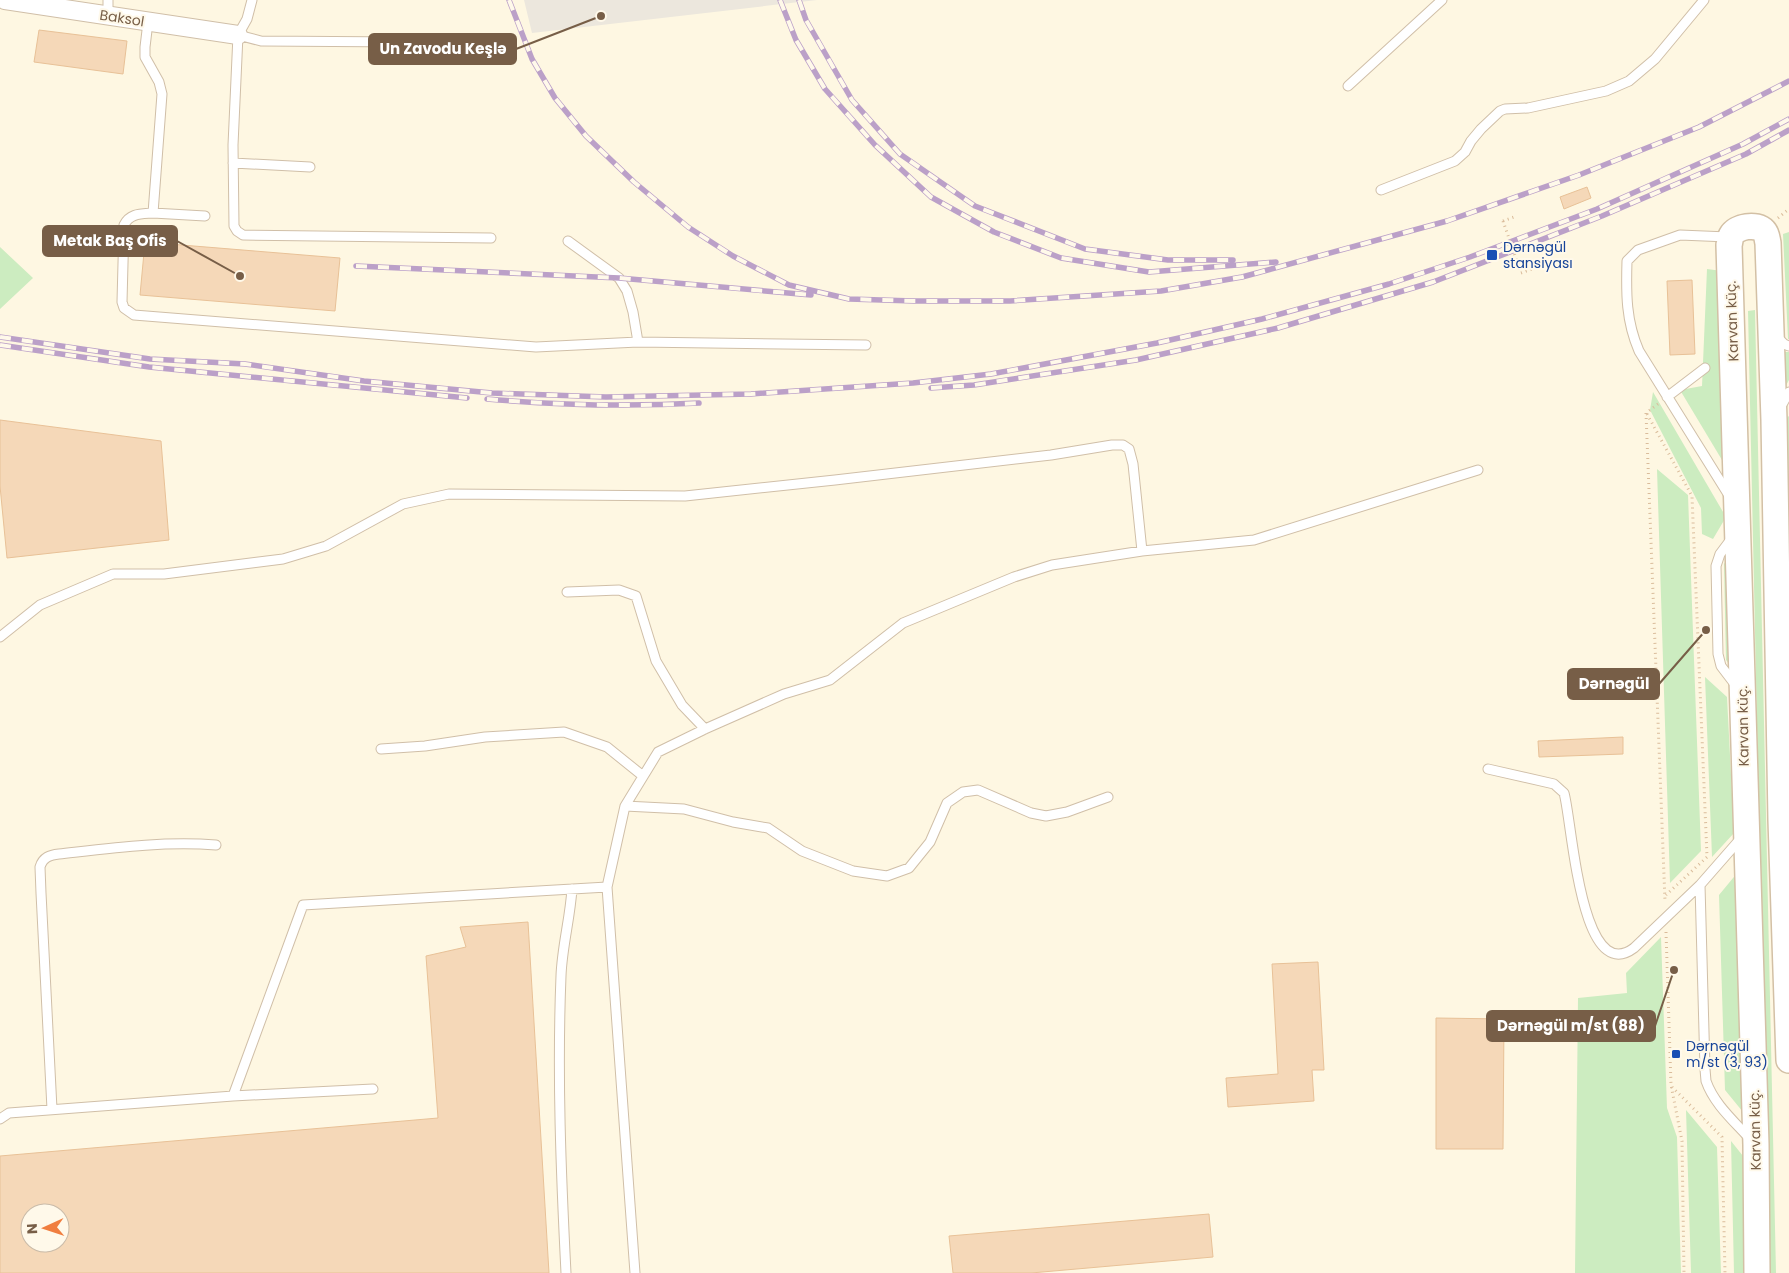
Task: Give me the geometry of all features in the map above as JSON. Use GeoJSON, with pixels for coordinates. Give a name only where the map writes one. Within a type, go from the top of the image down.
{"type":"FeatureCollection","features":[{"type":"Feature","properties":{"kind":"street","name":"Baksol"},"geometry":{"type":"LineString","coordinates":[[5,0],[108,8],[148,22],[238,36]]}},
{"type":"Feature","properties":{"kind":"street"},"geometry":{"type":"LineString","coordinates":[[1731,237],[1735,231],[1742,228],[1758,227],[1764,229],[1767,235],[1770,294],[1780,338],[1774,420],[1779,511],[1789,1060]]}},
{"type":"Feature","properties":{"kind":"street","name":"Karvan küç."},"geometry":{"type":"LineString","coordinates":[[1731,237],[1737,519],[1756,1145],[1757,1273]]}},
{"type":"Feature","properties":{"kind":"street"},"geometry":{"type":"LineString","coordinates":[[1732,296],[1770,294]]}},
{"type":"Feature","properties":{"kind":"lane"},"geometry":{"type":"LineString","coordinates":[[252,0],[247,19],[238,36],[233,163],[234,226],[237,231],[243,235],[491,238]]}},
{"type":"Feature","properties":{"kind":"lane"},"geometry":{"type":"LineString","coordinates":[[1348,86],[1442,0]]}},
{"type":"Feature","properties":{"kind":"lane"},"geometry":{"type":"LineString","coordinates":[[1380,190],[1455,161],[1465,152],[1481,129],[1500,111],[1528,108],[1606,91],[1629,81],[1655,60],[1704,0]]}},
{"type":"Feature","properties":{"kind":"lane"},"geometry":{"type":"LineString","coordinates":[[148,22],[145,57],[160,82],[162,94],[153,213]]}},
{"type":"Feature","properties":{"kind":"lane"},"geometry":{"type":"LineString","coordinates":[[238,36],[261,41],[404,42]]}},
{"type":"Feature","properties":{"kind":"lane"},"geometry":{"type":"LineString","coordinates":[[233,163],[310,168]]}},
{"type":"Feature","properties":{"kind":"lane"},"geometry":{"type":"LineString","coordinates":[[205,216],[153,213],[133,215],[127,218],[124,225],[122,302],[124,308],[134,315],[497,345],[553,347],[638,342],[866,345]]}},
{"type":"Feature","properties":{"kind":"lane"},"geometry":{"type":"LineString","coordinates":[[1731,237],[1680,235],[1638,250],[1628,261],[1626,286],[1632,333],[1639,351],[1737,519]]}},
{"type":"Feature","properties":{"kind":"lane"},"geometry":{"type":"LineString","coordinates":[[568,241],[619,278],[627,291],[638,342]]}},
{"type":"Feature","properties":{"kind":"lane"},"geometry":{"type":"LineString","coordinates":[[1667,397],[1705,368]]}},
{"type":"Feature","properties":{"kind":"lane"},"geometry":{"type":"LineString","coordinates":[[1774,420],[1789,392]]}},
{"type":"Feature","properties":{"kind":"lane"},"geometry":{"type":"LineString","coordinates":[[0,637],[40,605],[113,574],[164,574],[283,559],[326,546],[403,504],[449,494],[685,496],[855,478],[1123,445],[1129,449],[1133,464],[1142,551]]}},
{"type":"Feature","properties":{"kind":"lane"},"geometry":{"type":"LineString","coordinates":[[635,1273],[607,887],[625,806],[658,752],[784,694],[830,680],[903,623],[954,600],[1014,577],[1052,566],[1142,551],[1254,540],[1478,470]]}},
{"type":"Feature","properties":{"kind":"lane"},"geometry":{"type":"LineString","coordinates":[[567,592],[619,590],[636,596],[656,661],[682,705],[705,729]]}},
{"type":"Feature","properties":{"kind":"lane"},"geometry":{"type":"LineString","coordinates":[[381,749],[425,746],[484,737],[564,732],[607,747],[643,776]]}},
{"type":"Feature","properties":{"kind":"lane"},"geometry":{"type":"LineString","coordinates":[[1488,769],[1554,784],[1564,792],[1583,903],[1598,940],[1604,949],[1612,954],[1628,953],[1700,885],[1746,833]]}},
{"type":"Feature","properties":{"kind":"lane"},"geometry":{"type":"LineString","coordinates":[[625,806],[684,808],[733,822],[768,828],[802,851],[853,871],[887,876],[909,868],[930,842],[947,803],[963,792],[978,790],[1031,813],[1046,816],[1067,812],[1108,796]]}},
{"type":"Feature","properties":{"kind":"lane"},"geometry":{"type":"LineString","coordinates":[[52,1109],[41,863],[49,856],[160,843],[216,845]]}},
{"type":"Feature","properties":{"kind":"lane"},"geometry":{"type":"LineString","coordinates":[[1700,885],[1706,1081],[1716,1101],[1756,1145]]}},
{"type":"Feature","properties":{"kind":"lane"},"geometry":{"type":"LineString","coordinates":[[233,1096],[303,905],[607,887]]}},
{"type":"Feature","properties":{"kind":"lane"},"geometry":{"type":"LineString","coordinates":[[566,1273],[560,1140],[561,974],[572,889]]}},
{"type":"Feature","properties":{"kind":"lane"},"geometry":{"type":"LineString","coordinates":[[0,1119],[9,1113],[52,1109],[373,1088]]}},
{"type":"Feature","properties":{"kind":"path"},"geometry":{"type":"LineString","coordinates":[[1514,217],[1503,221],[1521,273],[1532,269]]}},
{"type":"Feature","properties":{"kind":"path"},"geometry":{"type":"LineString","coordinates":[[1646,413],[1667,397]]}},
{"type":"Feature","properties":{"kind":"path"},"geometry":{"type":"LineString","coordinates":[[1646,413],[1671,1085],[1682,1141],[1684,1273]]}},
{"type":"Feature","properties":{"kind":"path"},"geometry":{"type":"LineString","coordinates":[[1646,413],[1692,496],[1707,847],[1707,857],[1665,896]]}},
{"type":"Feature","properties":{"kind":"path"},"geometry":{"type":"LineString","coordinates":[[1671,1085],[1722,1137],[1726,1273]]}},
{"type":"Feature","properties":{"kind":"shaded area"},"geometry":{"type":"Polygon","coordinates":[[[524,0],[817,0],[532,33],[524,0]]]}},
{"type":"Feature","properties":{"kind":"green space"},"geometry":{"type":"Polygon","coordinates":[[[1789,232],[1789,339],[1788,339],[1783,234],[1789,232]]]}},
{"type":"Feature","properties":{"kind":"green space"},"geometry":{"type":"Polygon","coordinates":[[[0,247],[33,278],[0,309],[0,247]]]}},
{"type":"Feature","properties":{"kind":"green space"},"geometry":{"type":"Polygon","coordinates":[[[1707,269],[1722,271],[1725,465],[1680,390],[1702,386],[1707,269]]]}},
{"type":"Feature","properties":{"kind":"green space"},"geometry":{"type":"Polygon","coordinates":[[[1755,310],[1776,1273],[1769,1273],[1748,311],[1755,310]]]}},
{"type":"Feature","properties":{"kind":"green space"},"geometry":{"type":"Polygon","coordinates":[[[1782,352],[1789,352],[1789,380],[1784,389],[1782,352]]]}},
{"type":"Feature","properties":{"kind":"green space"},"geometry":{"type":"Polygon","coordinates":[[[1653,392],[1726,517],[1713,539],[1702,534],[1701,508],[1650,410],[1653,392]]]}},
{"type":"Feature","properties":{"kind":"green space"},"geometry":{"type":"Polygon","coordinates":[[[1789,416],[1789,503],[1786,500],[1784,420],[1789,416]]]}},
{"type":"Feature","properties":{"kind":"green space"},"geometry":{"type":"Polygon","coordinates":[[[1657,469],[1688,495],[1701,851],[1670,883],[1657,469]]]}},
{"type":"Feature","properties":{"kind":"green space"},"geometry":{"type":"Polygon","coordinates":[[[1728,557],[1731,666],[1726,660],[1724,564],[1728,557]]]}},
{"type":"Feature","properties":{"kind":"green space"},"geometry":{"type":"Polygon","coordinates":[[[1705,677],[1727,697],[1734,833],[1712,857],[1705,677]]]}},
{"type":"Feature","properties":{"kind":"green space"},"geometry":{"type":"Polygon","coordinates":[[[1738,872],[1743,1112],[1725,1090],[1719,895],[1738,872]]]}},
{"type":"Feature","properties":{"kind":"green space"},"geometry":{"type":"Polygon","coordinates":[[[1661,937],[1667,1108],[1677,1137],[1681,1273],[1575,1273],[1578,998],[1627,993],[1626,973],[1661,937]]]}},
{"type":"Feature","properties":{"kind":"green space"},"geometry":{"type":"Polygon","coordinates":[[[1686,1110],[1717,1147],[1721,1273],[1691,1273],[1686,1110]]]}},
{"type":"Feature","properties":{"kind":"green space"},"geometry":{"type":"Polygon","coordinates":[[[1731,1141],[1743,1156],[1745,1273],[1734,1273],[1731,1141]]]}},
{"type":"Feature","properties":{"kind":"building"},"geometry":{"type":"Polygon","coordinates":[[[39,30],[127,41],[123,74],[34,62],[39,30]]]}},
{"type":"Feature","properties":{"kind":"building"},"geometry":{"type":"Polygon","coordinates":[[[1587,187],[1591,198],[1564,209],[1560,197],[1587,187]]]}},
{"type":"Feature","properties":{"kind":"building"},"geometry":{"type":"Polygon","coordinates":[[[145,242],[340,258],[335,311],[140,295],[145,242]]]}},
{"type":"Feature","properties":{"kind":"building"},"geometry":{"type":"Polygon","coordinates":[[[1692,280],[1695,354],[1670,355],[1667,281],[1692,280]]]}},
{"type":"Feature","properties":{"kind":"building"},"geometry":{"type":"Polygon","coordinates":[[[0,420],[161,441],[169,540],[7,558],[0,486],[0,420]]]}},
{"type":"Feature","properties":{"kind":"building"},"geometry":{"type":"Polygon","coordinates":[[[1623,737],[1623,754],[1539,757],[1538,741],[1623,737]]]}},
{"type":"Feature","properties":{"kind":"building"},"geometry":{"type":"Polygon","coordinates":[[[528,922],[549,1273],[0,1273],[0,1156],[438,1118],[426,956],[466,947],[460,927],[528,922]]]}},
{"type":"Feature","properties":{"kind":"building"},"geometry":{"type":"Polygon","coordinates":[[[1318,962],[1324,1070],[1312,1070],[1314,1101],[1228,1107],[1226,1078],[1278,1074],[1272,964],[1318,962]]]}},
{"type":"Feature","properties":{"kind":"building"},"geometry":{"type":"Polygon","coordinates":[[[1436,1018],[1504,1019],[1503,1149],[1436,1149],[1436,1018]]]}},
{"type":"Feature","properties":{"kind":"building"},"geometry":{"type":"Polygon","coordinates":[[[1209,1214],[1213,1257],[1031,1273],[953,1273],[949,1236],[1209,1214]]]}},
{"type":"Feature","properties":{"kind":"railway"},"geometry":{"type":"LineString","coordinates":[[509,0],[532,59],[555,98],[586,136],[634,182],[688,227],[733,256],[789,285],[849,299],[1010,301],[1161,291],[1242,277],[1447,221],[1579,175],[1699,127],[1789,81]]}},
{"type":"Feature","properties":{"kind":"railway"},"geometry":{"type":"LineString","coordinates":[[780,0],[796,40],[825,89],[875,145],[931,197],[994,232],[1061,258],[1149,272],[1276,262]]}},
{"type":"Feature","properties":{"kind":"railway"},"geometry":{"type":"LineString","coordinates":[[799,0],[806,20],[852,100],[900,154],[975,206],[1085,249],[1168,260],[1233,260]]}},
{"type":"Feature","properties":{"kind":"railway"},"geometry":{"type":"LineString","coordinates":[[0,337],[150,359],[245,364],[364,381],[492,393],[606,397],[751,394],[913,383],[991,374],[1157,343],[1262,319],[1389,284],[1470,257],[1597,209],[1743,144],[1789,119]]}},
{"type":"Feature","properties":{"kind":"railway"},"geometry":{"type":"LineString","coordinates":[[931,388],[974,385],[1136,360],[1278,328],[1433,282],[1602,216],[1746,154],[1789,130]]}},
{"type":"Feature","properties":{"kind":"railway"},"geometry":{"type":"LineString","coordinates":[[356,266],[619,278],[811,295]]}},
{"type":"Feature","properties":{"kind":"railway"},"geometry":{"type":"LineString","coordinates":[[0,345],[149,367],[467,398]]}},
{"type":"Feature","properties":{"kind":"railway"},"geometry":{"type":"LineString","coordinates":[[487,399],[593,405],[699,403]]}},
{"type":"Feature","properties":{"kind":"place","name":"Un Zavodu Keşlə"},"geometry":{"type":"Point","coordinates":[601,16]}},
{"type":"Feature","properties":{"kind":"place","name":"Dərnəgül stansiyası"},"geometry":{"type":"Point","coordinates":[1492,255]}},
{"type":"Feature","properties":{"kind":"place","name":"Metak Baş Ofis"},"geometry":{"type":"Point","coordinates":[240,276]}},
{"type":"Feature","properties":{"kind":"place","name":"Dərnəgül"},"geometry":{"type":"Point","coordinates":[1706,630]}},
{"type":"Feature","properties":{"kind":"place","name":"Dərnəgül m/st (88)"},"geometry":{"type":"Point","coordinates":[1674,970]}},
{"type":"Feature","properties":{"kind":"place","name":"Dərnəgül m/st (3, 93)"},"geometry":{"type":"Point","coordinates":[1676,1054]}}]}
